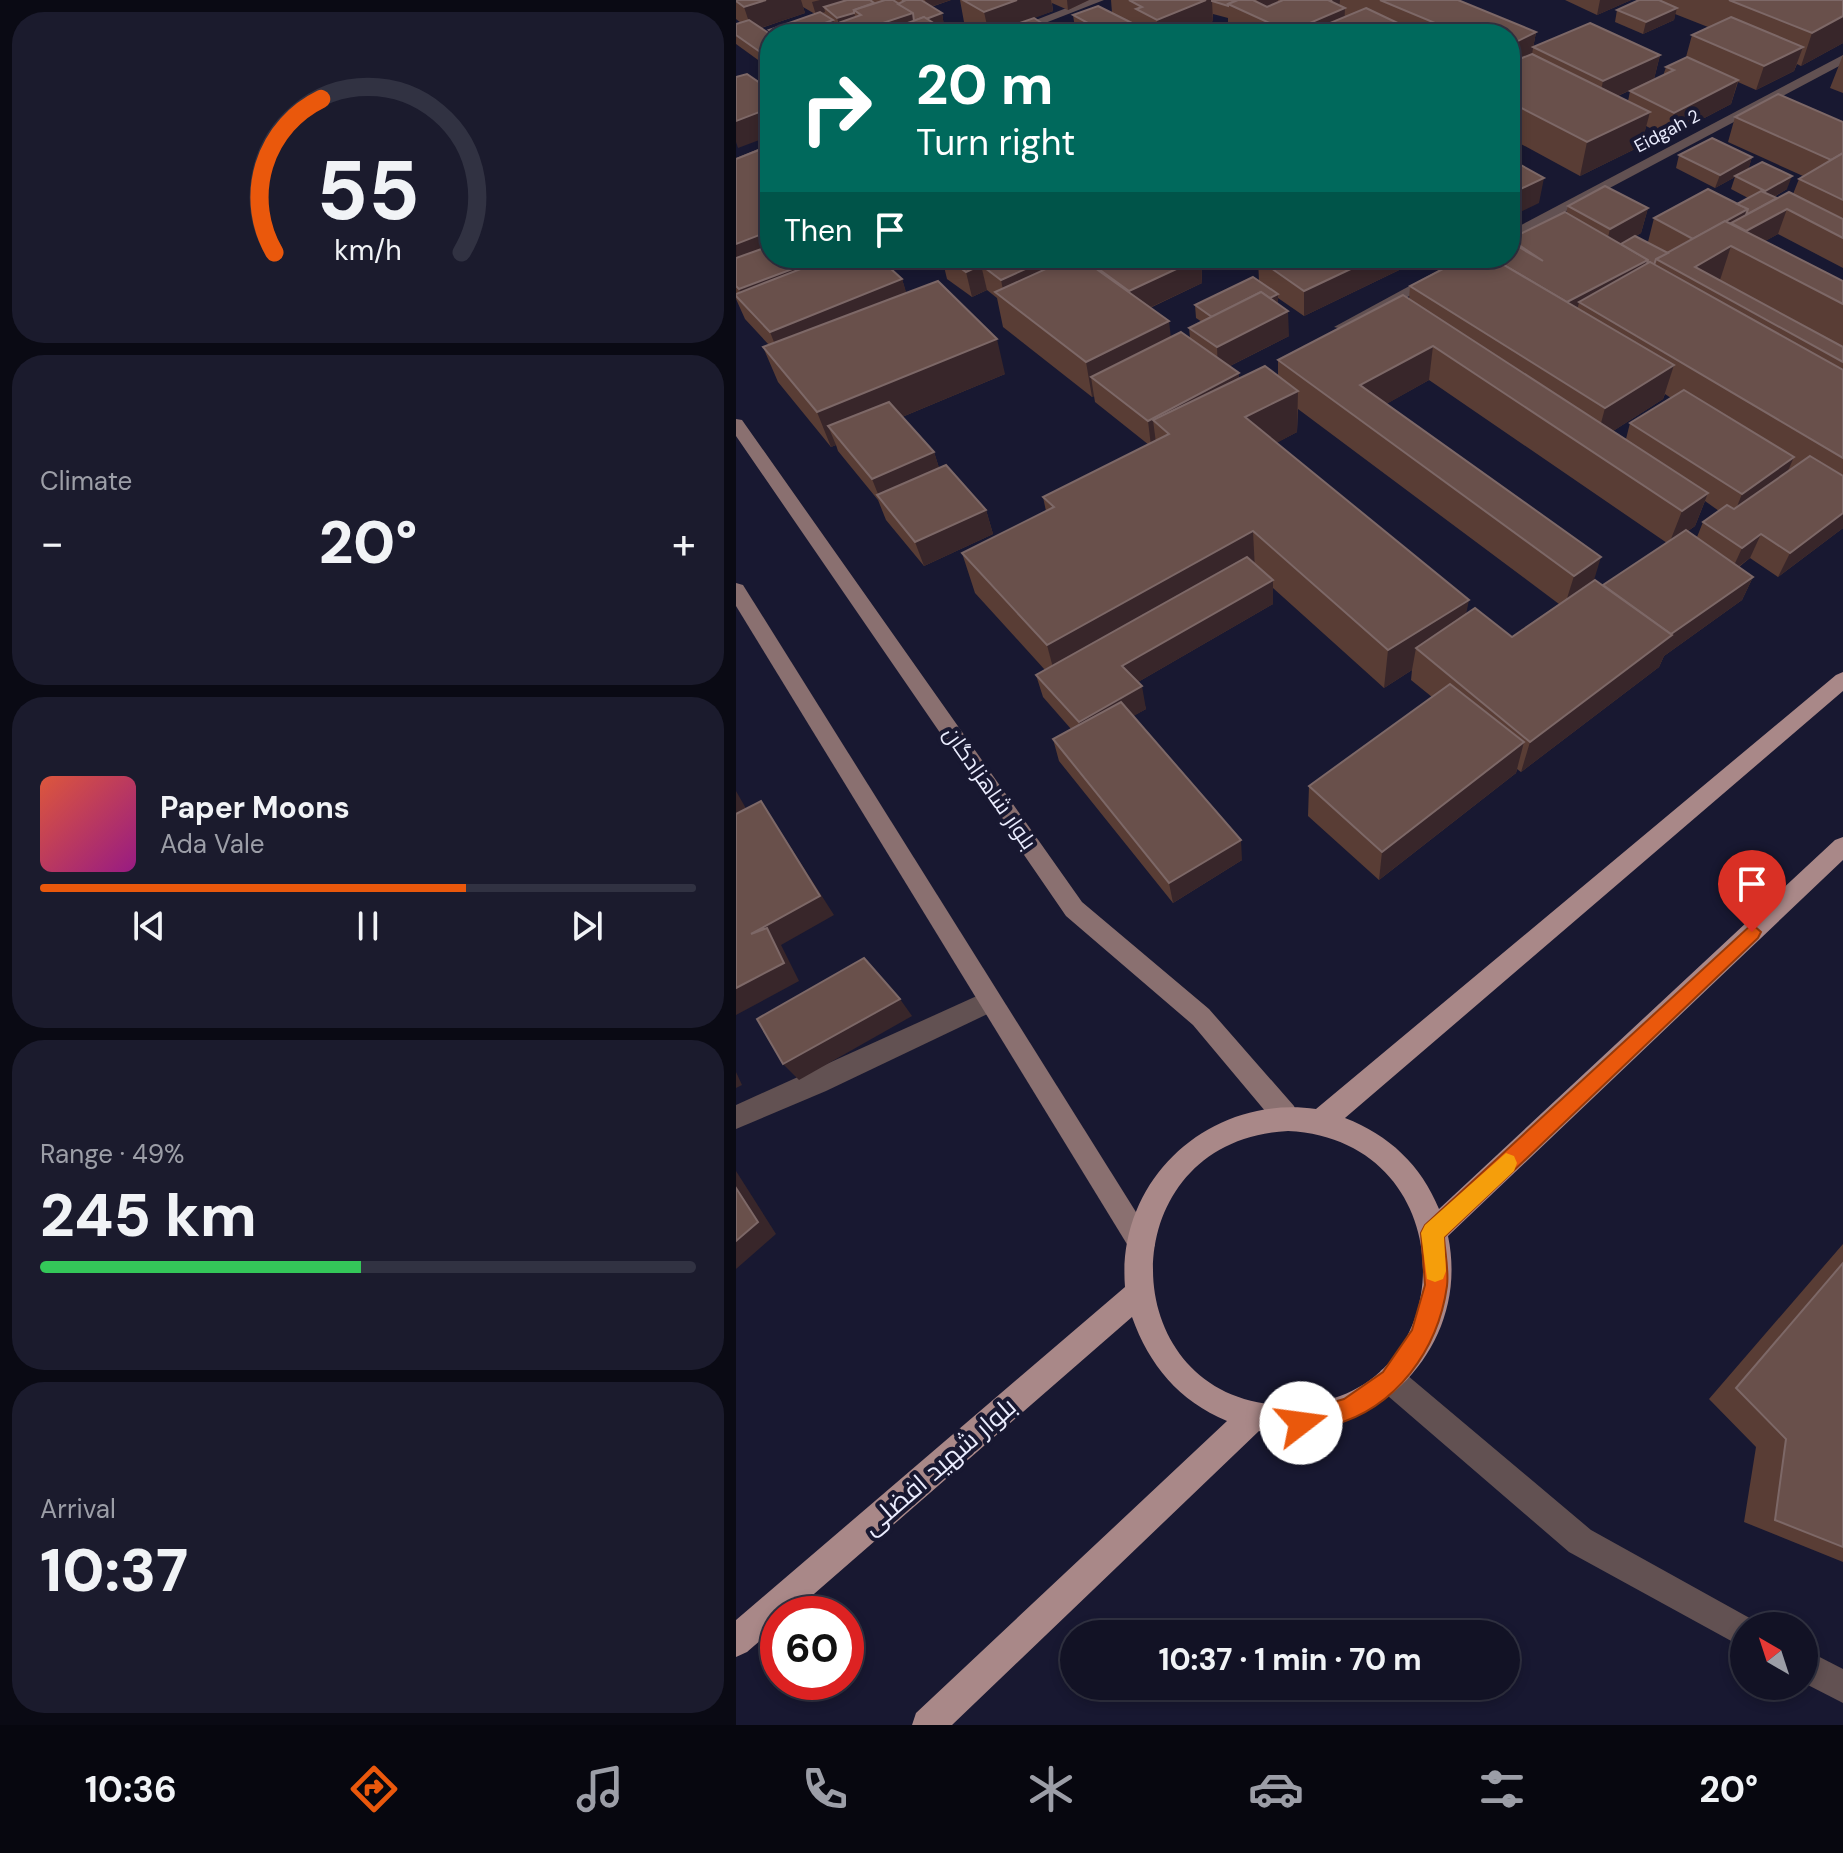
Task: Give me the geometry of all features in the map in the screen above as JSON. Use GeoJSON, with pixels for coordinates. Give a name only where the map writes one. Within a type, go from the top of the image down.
{"type":"FeatureCollection","features":[{"type":"Feature","properties":{"kind":"main road","name":"بلوار شاهزادگان"},"geometry":{"type":"LineString","coordinates":[[736,424],[1074,909],[1201,1017],[1285,1115]]}},
{"type":"Feature","properties":{"kind":"main road"},"geometry":{"type":"LineString","coordinates":[[736,590],[1142,1245]]}},
{"type":"Feature","properties":{"kind":"main road"},"geometry":{"type":"LineString","coordinates":[[1324,1119],[1843,680]]}},
{"type":"Feature","properties":{"kind":"main road"},"geometry":{"type":"LineString","coordinates":[[1432,1233],[1843,846]]}},
{"type":"Feature","properties":{"kind":"main road"},"geometry":{"type":"LineString","coordinates":[[1285,1115],[1324,1119],[1361,1135],[1393,1159],[1418,1193],[1432,1233],[1436,1285],[1422,1335],[1391,1380],[1350,1409],[1301,1423],[1250,1419],[1209,1400],[1176,1371],[1153,1333],[1141,1291],[1142,1245],[1155,1203],[1177,1167],[1209,1139],[1246,1121],[1285,1115]]}},
{"type":"Feature","properties":{"kind":"main road","name":"بلوار شهید افضلی"},"geometry":{"type":"LineString","coordinates":[[736,1641],[1141,1291]]}},
{"type":"Feature","properties":{"kind":"main road"},"geometry":{"type":"LineString","coordinates":[[928,1725],[1250,1419]]}},
{"type":"Feature","properties":{"kind":"street"},"geometry":{"type":"LineString","coordinates":[[1033,24],[1098,0]]}},
{"type":"Feature","properties":{"kind":"street","name":"Eidgah 2"},"geometry":{"type":"LineString","coordinates":[[1520,232],[1843,59]]}},
{"type":"Feature","properties":{"kind":"street"},"geometry":{"type":"LineString","coordinates":[[736,163],[760,152]]}},
{"type":"Feature","properties":{"kind":"street"},"geometry":{"type":"LineString","coordinates":[[1339,329],[1453,268]]}},
{"type":"Feature","properties":{"kind":"street"},"geometry":{"type":"LineString","coordinates":[[736,1117],[817,1083],[990,1001]]}},
{"type":"Feature","properties":{"kind":"street"},"geometry":{"type":"LineString","coordinates":[[1391,1380],[1580,1541],[1730,1624]]}},
{"type":"Feature","properties":{"kind":"street"},"geometry":{"type":"LineString","coordinates":[[1818,1673],[1843,1687]]}},
{"type":"Feature","properties":{"kind":"building"},"geometry":{"type":"Polygon","coordinates":[[[736,0],[766,0],[744,7],[736,0]]]}},
{"type":"Feature","properties":{"kind":"building"},"geometry":{"type":"Polygon","coordinates":[[[847,0],[870,0],[874,3],[837,18],[824,7],[847,0]]]}},
{"type":"Feature","properties":{"kind":"building"},"geometry":{"type":"Polygon","coordinates":[[[893,0],[913,13],[880,24],[841,22],[861,15],[854,10],[893,0]]]}},
{"type":"Feature","properties":{"kind":"building"},"geometry":{"type":"Polygon","coordinates":[[[902,0],[921,0],[942,13],[914,21],[913,13],[898,4],[902,0]]]}},
{"type":"Feature","properties":{"kind":"building"},"geometry":{"type":"Polygon","coordinates":[[[963,0],[1017,0],[984,12],[963,0]]]}},
{"type":"Feature","properties":{"kind":"building"},"geometry":{"type":"Polygon","coordinates":[[[1129,0],[1206,0],[1157,20],[1136,9],[1142,7],[1129,0]]]}},
{"type":"Feature","properties":{"kind":"building"},"geometry":{"type":"Polygon","coordinates":[[[1212,0],[1238,0],[1228,6],[1212,0]]]}},
{"type":"Feature","properties":{"kind":"building"},"geometry":{"type":"Polygon","coordinates":[[[1253,0],[1267,7],[1283,0],[1332,0],[1345,8],[1308,24],[1272,24],[1228,4],[1253,0]]]}},
{"type":"Feature","properties":{"kind":"building"},"geometry":{"type":"Polygon","coordinates":[[[1380,0],[1458,0],[1516,24],[1438,24],[1380,0]]]}},
{"type":"Feature","properties":{"kind":"building"},"geometry":{"type":"Polygon","coordinates":[[[1639,0],[1659,0],[1677,8],[1646,22],[1617,10],[1639,0]]]}},
{"type":"Feature","properties":{"kind":"building"},"geometry":{"type":"Polygon","coordinates":[[[1729,0],[1843,0],[1843,16],[1812,33],[1729,0]]]}},
{"type":"Feature","properties":{"kind":"building"},"geometry":{"type":"Polygon","coordinates":[[[1098,6],[1134,24],[1090,24],[1073,15],[1098,6]]]}},
{"type":"Feature","properties":{"kind":"building"},"geometry":{"type":"Polygon","coordinates":[[[1366,8],[1400,24],[1332,24],[1366,8]]]}},
{"type":"Feature","properties":{"kind":"building"},"geometry":{"type":"Polygon","coordinates":[[[820,12],[833,20],[822,24],[786,24],[820,12]]]}},
{"type":"Feature","properties":{"kind":"building"},"geometry":{"type":"Polygon","coordinates":[[[924,17],[935,24],[905,24],[924,17]]]}},
{"type":"Feature","properties":{"kind":"building"},"geometry":{"type":"Polygon","coordinates":[[[1731,17],[1803,47],[1764,66],[1692,35],[1731,17]]]}},
{"type":"Feature","properties":{"kind":"building"},"geometry":{"type":"Polygon","coordinates":[[[1034,18],[1043,24],[1017,24],[1034,18]]]}},
{"type":"Feature","properties":{"kind":"building"},"geometry":{"type":"Polygon","coordinates":[[[749,20],[760,27],[760,52],[736,35],[736,24],[749,20]]]}},
{"type":"Feature","properties":{"kind":"building"},"geometry":{"type":"Polygon","coordinates":[[[1590,23],[1660,55],[1603,81],[1533,47],[1590,23]]]}},
{"type":"Feature","properties":{"kind":"building"},"geometry":{"type":"Polygon","coordinates":[[[1520,25],[1536,32],[1520,40],[1520,25]]]}},
{"type":"Feature","properties":{"kind":"building"},"geometry":{"type":"Polygon","coordinates":[[[1532,54],[1650,112],[1587,142],[1520,107],[1520,59],[1532,54]]]}},
{"type":"Feature","properties":{"kind":"building"},"geometry":{"type":"Polygon","coordinates":[[[1687,57],[1738,80],[1674,113],[1630,91],[1674,70],[1666,67],[1687,57]]]}},
{"type":"Feature","properties":{"kind":"building"},"geometry":{"type":"Polygon","coordinates":[[[747,74],[760,83],[760,112],[736,121],[736,77],[747,74]]]}},
{"type":"Feature","properties":{"kind":"building"},"geometry":{"type":"Polygon","coordinates":[[[1778,94],[1843,122],[1843,153],[1831,160],[1735,117],[1778,94]]]}},
{"type":"Feature","properties":{"kind":"building"},"geometry":{"type":"Polygon","coordinates":[[[1712,138],[1752,157],[1720,175],[1679,155],[1712,138]]]}},
{"type":"Feature","properties":{"kind":"building"},"geometry":{"type":"Polygon","coordinates":[[[760,151],[760,235],[736,244],[736,159],[760,151]]]}},
{"type":"Feature","properties":{"kind":"building"},"geometry":{"type":"Polygon","coordinates":[[[1843,153],[1843,200],[1799,179],[1843,153]]]}},
{"type":"Feature","properties":{"kind":"building"},"geometry":{"type":"Polygon","coordinates":[[[1762,162],[1792,176],[1765,191],[1735,176],[1762,162]]]}},
{"type":"Feature","properties":{"kind":"building"},"geometry":{"type":"Polygon","coordinates":[[[1520,165],[1544,178],[1520,189],[1520,165]]]}},
{"type":"Feature","properties":{"kind":"building"},"geometry":{"type":"Polygon","coordinates":[[[1605,186],[1648,208],[1610,229],[1568,206],[1605,186]]]}},
{"type":"Feature","properties":{"kind":"building"},"geometry":{"type":"Polygon","coordinates":[[[1708,189],[1748,209],[1693,239],[1654,218],[1708,189]]]}},
{"type":"Feature","properties":{"kind":"building"},"geometry":{"type":"Polygon","coordinates":[[[1761,191],[1777,198],[1746,215],[1748,209],[1737,204],[1761,191]]]}},
{"type":"Feature","properties":{"kind":"building"},"geometry":{"type":"Polygon","coordinates":[[[1789,192],[1843,219],[1843,238],[1787,209],[1746,231],[1731,223],[1789,192]]]}},
{"type":"Feature","properties":{"kind":"building"},"geometry":{"type":"Polygon","coordinates":[[[1565,212],[1648,260],[1567,302],[1509,268],[1520,268],[1520,248],[1543,261],[1520,246],[1520,234],[1565,212]]]}},
{"type":"Feature","properties":{"kind":"building"},"geometry":{"type":"Polygon","coordinates":[[[1725,221],[1843,281],[1843,304],[1731,246],[1695,267],[1843,347],[1843,362],[1656,259],[1725,221]]]}},
{"type":"Feature","properties":{"kind":"building"},"geometry":{"type":"Polygon","coordinates":[[[1635,236],[1668,253],[1656,259],[1654,265],[1650,262],[1647,264],[1648,260],[1621,244],[1635,236]]]}},
{"type":"Feature","properties":{"kind":"building"},"geometry":{"type":"Polygon","coordinates":[[[760,250],[760,268],[795,268],[739,289],[736,286],[736,258],[760,250]]]}},
{"type":"Feature","properties":{"kind":"building"},"geometry":{"type":"Polygon","coordinates":[[[1650,262],[1843,370],[1843,458],[1579,302],[1650,262]]]}},
{"type":"Feature","properties":{"kind":"building"},"geometry":{"type":"Polygon","coordinates":[[[803,268],[890,268],[902,279],[770,332],[736,294],[803,268]]]}},
{"type":"Feature","properties":{"kind":"building"},"geometry":{"type":"Polygon","coordinates":[[[985,268],[1028,268],[1001,280],[985,268]]]}},
{"type":"Feature","properties":{"kind":"building"},"geometry":{"type":"Polygon","coordinates":[[[1048,268],[1095,268],[1169,321],[1086,362],[995,292],[1048,268]]]}},
{"type":"Feature","properties":{"kind":"building"},"geometry":{"type":"Polygon","coordinates":[[[1097,268],[1178,268],[1129,291],[1097,268]]]}},
{"type":"Feature","properties":{"kind":"building"},"geometry":{"type":"Polygon","coordinates":[[[1271,268],[1353,268],[1304,291],[1271,268]]]}},
{"type":"Feature","properties":{"kind":"building"},"geometry":{"type":"Polygon","coordinates":[[[1445,268],[1509,268],[1674,365],[1605,408],[1410,286],[1445,268]]]}},
{"type":"Feature","properties":{"kind":"building"},"geometry":{"type":"Polygon","coordinates":[[[1253,277],[1278,294],[1270,298],[1261,292],[1212,317],[1195,305],[1253,277]]]}},
{"type":"Feature","properties":{"kind":"building"},"geometry":{"type":"Polygon","coordinates":[[[938,281],[997,339],[817,412],[763,347],[938,281]]]}},
{"type":"Feature","properties":{"kind":"building"},"geometry":{"type":"Polygon","coordinates":[[[1261,292],[1288,311],[1217,347],[1189,328],[1261,292]]]}},
{"type":"Feature","properties":{"kind":"building"},"geometry":{"type":"Polygon","coordinates":[[[1403,295],[1708,493],[1682,511],[1433,346],[1360,385],[1601,557],[1574,576],[1278,360],[1403,295]]]}},
{"type":"Feature","properties":{"kind":"building"},"geometry":{"type":"Polygon","coordinates":[[[1181,332],[1239,373],[1148,421],[1091,377],[1181,332]]]}},
{"type":"Feature","properties":{"kind":"building"},"geometry":{"type":"Polygon","coordinates":[[[1265,366],[1298,391],[1245,417],[1469,600],[1388,650],[1253,531],[1047,645],[962,553],[1054,507],[1043,497],[1169,434],[1153,420],[1265,366]]]}},
{"type":"Feature","properties":{"kind":"building"},"geometry":{"type":"Polygon","coordinates":[[[1684,390],[1794,457],[1742,494],[1630,423],[1684,390]]]}},
{"type":"Feature","properties":{"kind":"building"},"geometry":{"type":"Polygon","coordinates":[[[889,402],[934,452],[872,479],[828,426],[889,402]]]}},
{"type":"Feature","properties":{"kind":"building"},"geometry":{"type":"Polygon","coordinates":[[[1810,456],[1843,476],[1843,513],[1790,553],[1761,534],[1742,548],[1703,522],[1727,505],[1734,509],[1810,456]]]}},
{"type":"Feature","properties":{"kind":"building"},"geometry":{"type":"Polygon","coordinates":[[[946,465],[986,510],[915,542],[877,495],[946,465]]]}},
{"type":"Feature","properties":{"kind":"building"},"geometry":{"type":"Polygon","coordinates":[[[1686,530],[1753,577],[1671,634],[1603,585],[1686,530]]]}},
{"type":"Feature","properties":{"kind":"building"},"geometry":{"type":"Polygon","coordinates":[[[1247,557],[1273,580],[1122,666],[1142,686],[1079,722],[1036,675],[1247,557]]]}},
{"type":"Feature","properties":{"kind":"building"},"geometry":{"type":"Polygon","coordinates":[[[1595,580],[1672,635],[1530,742],[1416,648],[1475,608],[1512,637],[1595,580]]]}},
{"type":"Feature","properties":{"kind":"building"},"geometry":{"type":"Polygon","coordinates":[[[1450,684],[1524,742],[1382,852],[1309,786],[1450,684]]]}},
{"type":"Feature","properties":{"kind":"building"},"geometry":{"type":"Polygon","coordinates":[[[1121,702],[1241,840],[1169,883],[1053,739],[1121,702]]]}},
{"type":"Feature","properties":{"kind":"building"},"geometry":{"type":"Polygon","coordinates":[[[761,801],[820,896],[751,934],[767,928],[784,963],[736,988],[736,814],[761,801]]]}},
{"type":"Feature","properties":{"kind":"building"},"geometry":{"type":"Polygon","coordinates":[[[864,958],[900,999],[783,1064],[757,1019],[864,958]]]}},
{"type":"Feature","properties":{"kind":"building"},"geometry":{"type":"Polygon","coordinates":[[[736,1188],[758,1222],[736,1241],[736,1188]]]}},
{"type":"Feature","properties":{"kind":"building"},"geometry":{"type":"Polygon","coordinates":[[[1843,1263],[1843,1547],[1775,1520],[1786,1439],[1736,1388],[1843,1263]]]}},
{"type":"Feature","properties":{"kind":"slow traffic"},"geometry":{"type":"LineString","coordinates":[[1435,1271],[1432,1233],[1506,1163]]}},
{"type":"Feature","properties":{"kind":"route"},"geometry":{"type":"LineString","coordinates":[[1301,1423],[1350,1409],[1391,1380],[1422,1335],[1436,1285],[1432,1233],[1752,932]]}}]}
